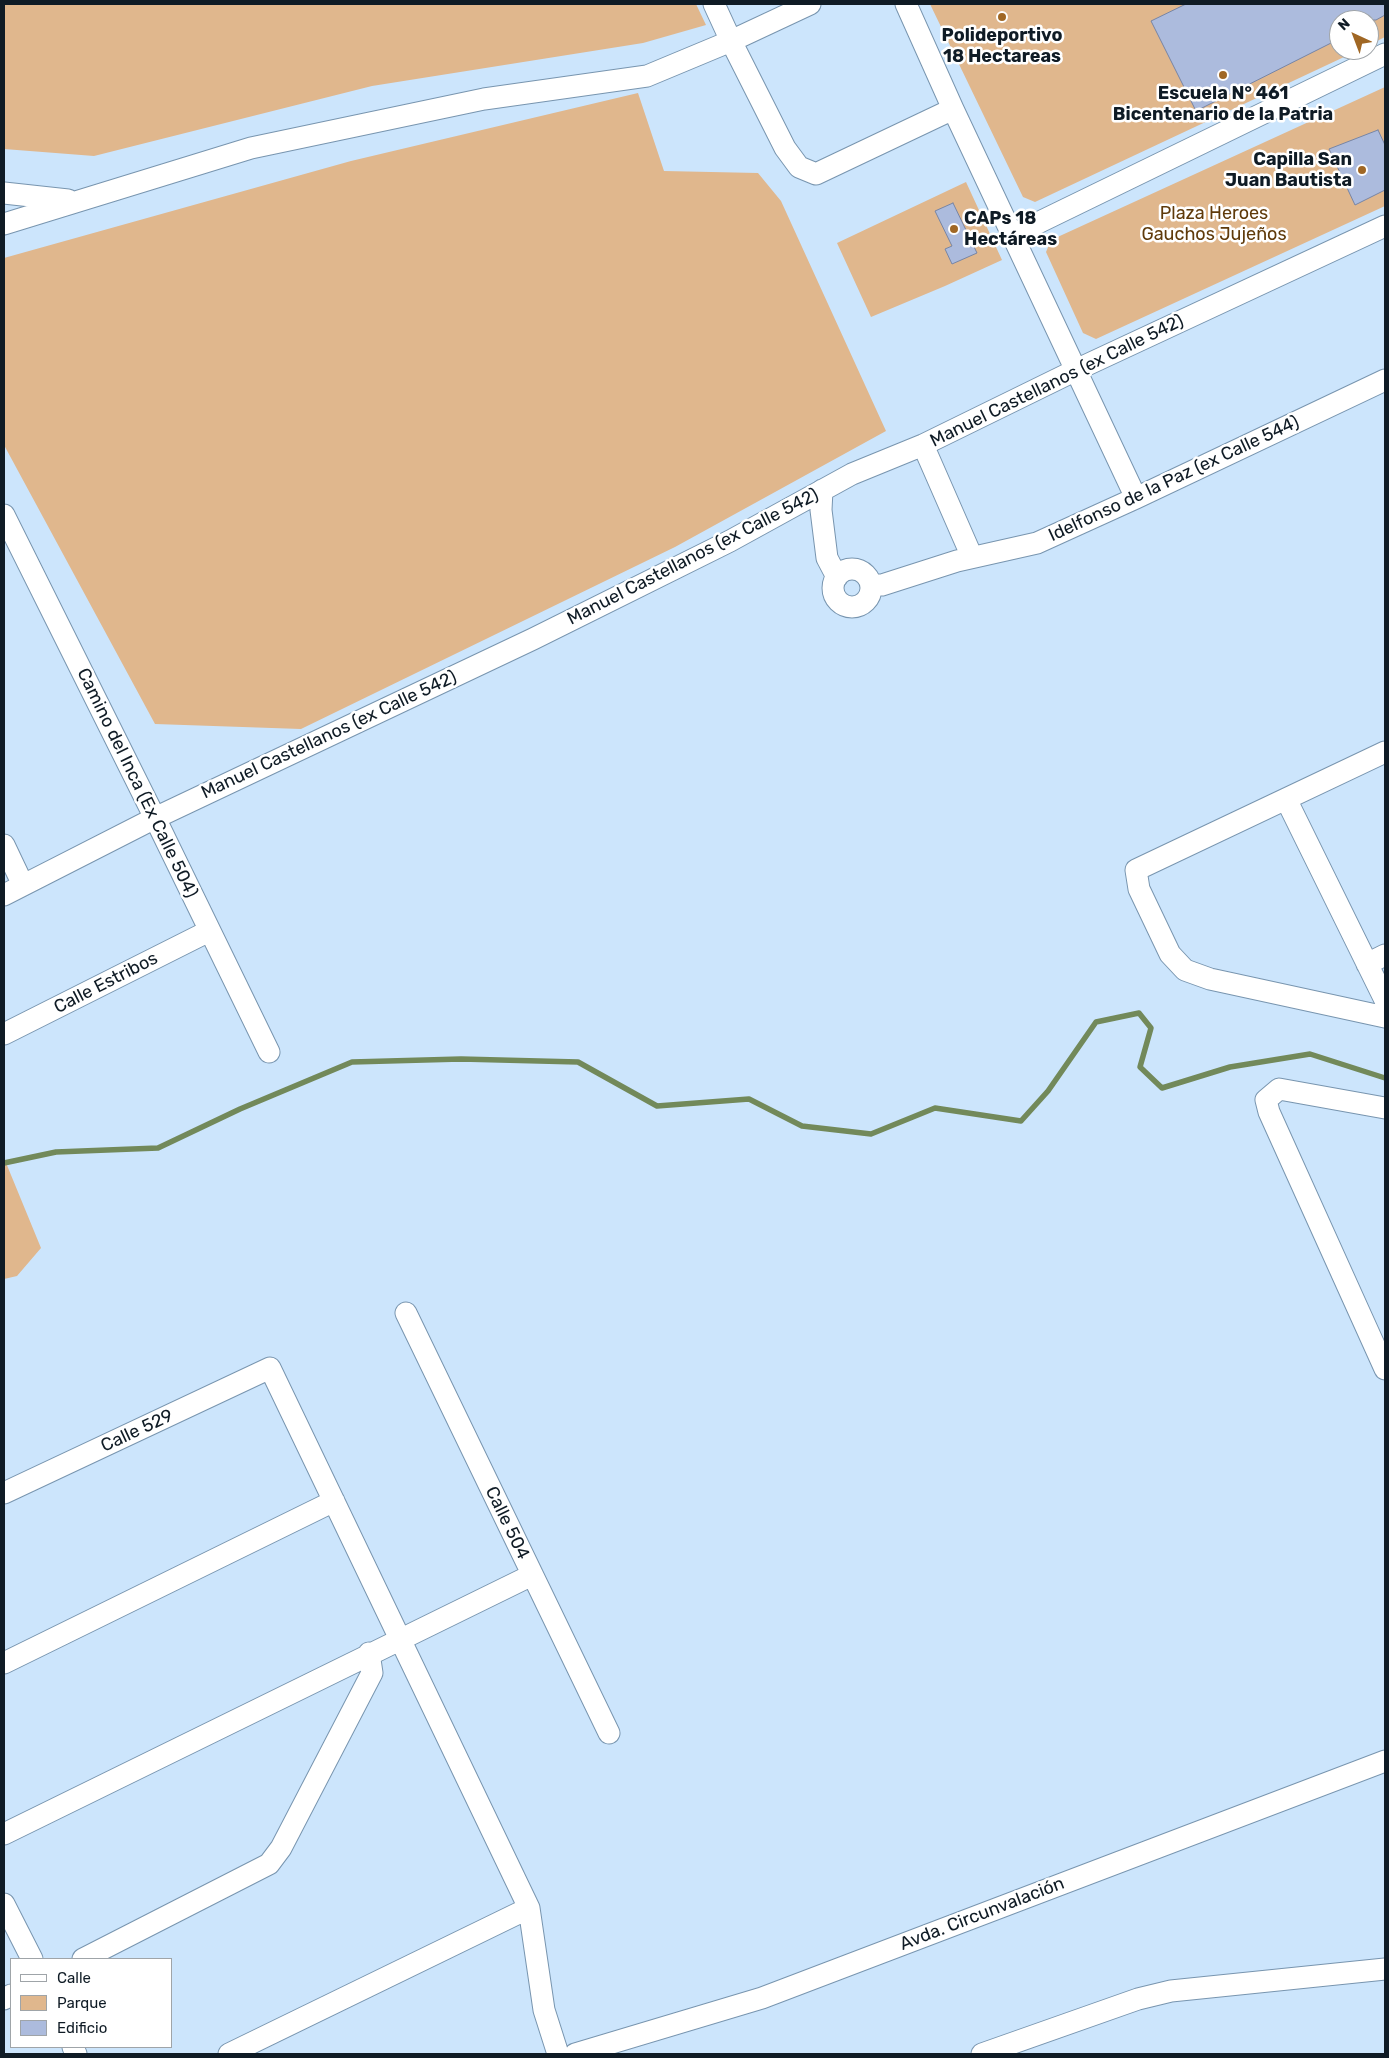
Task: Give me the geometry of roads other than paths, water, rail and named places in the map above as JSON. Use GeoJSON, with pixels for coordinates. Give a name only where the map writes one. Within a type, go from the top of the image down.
{"type":"FeatureCollection","features":[{"type":"Feature","properties":{"kind":"street"},"geometry":{"type":"LineString","coordinates":[[714,4],[730,41],[785,148],[799,168],[816,174],[953,109]]}},
{"type":"Feature","properties":{"kind":"street"},"geometry":{"type":"LineString","coordinates":[[4,224],[251,148],[484,99],[647,76],[730,41],[810,4]]}},
{"type":"Feature","properties":{"kind":"street"},"geometry":{"type":"LineString","coordinates":[[906,4],[953,109],[1136,498]]}},
{"type":"Feature","properties":{"kind":"street"},"geometry":{"type":"LineString","coordinates":[[1013,235],[1385,54]]}},
{"type":"Feature","properties":{"kind":"street"},"geometry":{"type":"LineString","coordinates":[[4,193],[78,201]]}},
{"type":"Feature","properties":{"kind":"street","name":"Manuel Castellanos (ex Calle 542)"},"geometry":{"type":"LineString","coordinates":[[4,895],[155,818],[532,639],[730,541],[852,474],[924,445],[1076,370],[1385,226]]}},
{"type":"Feature","properties":{"kind":"street","name":"Idelfonso de la Paz (ex Calle 544)"},"geometry":{"type":"LineString","coordinates":[[871,585],[882,585],[964,559],[1037,543],[1385,380]]}},
{"type":"Feature","properties":{"kind":"street"},"geometry":{"type":"LineString","coordinates":[[924,445],[964,559]]}},
{"type":"Feature","properties":{"kind":"street"},"geometry":{"type":"LineString","coordinates":[[822,490],[821,510],[827,558],[837,577]]}},
{"type":"Feature","properties":{"kind":"street","name":"Camino del Inca (Ex Calle 504)"},"geometry":{"type":"LineString","coordinates":[[4,515],[269,1052]]}},
{"type":"Feature","properties":{"kind":"street"},"geometry":{"type":"LineString","coordinates":[[854,569],[865,574],[871,585],[871,591],[865,601],[860,605],[848,606],[842,604],[835,594],[834,588],[837,577],[847,570],[854,569]]}},
{"type":"Feature","properties":{"kind":"street"},"geometry":{"type":"LineString","coordinates":[[1385,752],[1136,870],[1139,889],[1170,954],[1185,970],[1210,979],[1385,1016]]}},
{"type":"Feature","properties":{"kind":"street"},"geometry":{"type":"LineString","coordinates":[[1286,799],[1376,960],[1385,1000]]}},
{"type":"Feature","properties":{"kind":"street"},"geometry":{"type":"LineString","coordinates":[[4,846],[23,885]]}},
{"type":"Feature","properties":{"kind":"street","name":"Calle Estribos"},"geometry":{"type":"LineString","coordinates":[[4,1034],[209,931]]}},
{"type":"Feature","properties":{"kind":"street"},"geometry":{"type":"LineString","coordinates":[[1385,1108],[1279,1089],[1266,1100],[1269,1112],[1385,1369]]}},
{"type":"Feature","properties":{"kind":"street","name":"Calle 504"},"geometry":{"type":"LineString","coordinates":[[406,1313],[609,1734]]}},
{"type":"Feature","properties":{"kind":"street","name":"Calle 529"},"geometry":{"type":"LineString","coordinates":[[4,1493],[270,1368],[334,1501]]}},
{"type":"Feature","properties":{"kind":"street"},"geometry":{"type":"LineString","coordinates":[[4,1663],[334,1501],[530,1908],[544,2010],[558,2054]]}},
{"type":"Feature","properties":{"kind":"street"},"geometry":{"type":"LineString","coordinates":[[4,1834],[400,1638],[532,1575]]}},
{"type":"Feature","properties":{"kind":"street"},"geometry":{"type":"LineString","coordinates":[[85,1958],[269,1864],[281,1848],[372,1673],[369,1654]]}},
{"type":"Feature","properties":{"kind":"street","name":"Avda. Circunvalación"},"geometry":{"type":"LineString","coordinates":[[575,2054],[762,1998],[1385,1760]]}},
{"type":"Feature","properties":{"kind":"street"},"geometry":{"type":"LineString","coordinates":[[4,1904],[31,1958]]}},
{"type":"Feature","properties":{"kind":"street"},"geometry":{"type":"LineString","coordinates":[[229,2054],[530,1908]]}},
{"type":"Feature","properties":{"kind":"street"},"geometry":{"type":"LineString","coordinates":[[982,2054],[1138,1999],[1171,1991],[1385,1969]]}},
{"type":"Feature","properties":{"kind":"waterway"},"geometry":{"type":"LineString","coordinates":[[4,1163],[56,1152],[158,1148],[240,1109],[352,1062],[461,1059],[578,1062],[657,1106],[749,1099],[802,1126],[871,1134],[935,1108],[1021,1121],[1048,1091],[1096,1022],[1139,1013],[1151,1028],[1140,1067],[1162,1088],[1230,1067],[1310,1054],[1385,1078]]}},
{"type":"Feature","properties":{"kind":"place","name":"Polideportivo 18 Hectareas"},"geometry":{"type":"Point","coordinates":[1002,17]}},
{"type":"Feature","properties":{"kind":"place","name":"Escuela N° 461 Bicentenario de la Patria"},"geometry":{"type":"Point","coordinates":[1223,75]}},
{"type":"Feature","properties":{"kind":"place","name":"Capilla San Juan Bautista"},"geometry":{"type":"Point","coordinates":[1362,170]}},
{"type":"Feature","properties":{"kind":"place","name":"CAPs 18 Hectáreas"},"geometry":{"type":"Point","coordinates":[954,229]}},
{"type":"Feature","properties":{"kind":"park label","name":"Plaza Heroes Gauchos Jujeños"},"geometry":{"type":"Point","coordinates":[1214,224]}}]}
